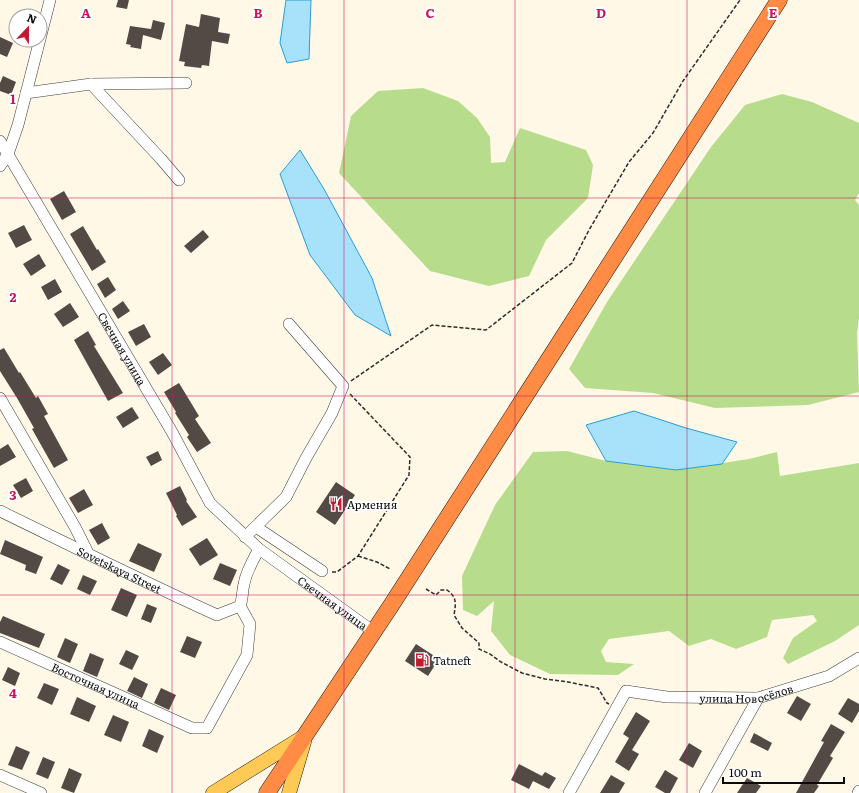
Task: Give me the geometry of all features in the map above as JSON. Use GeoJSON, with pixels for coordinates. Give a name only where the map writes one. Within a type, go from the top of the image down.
{"type":"FeatureCollection","features":[{"type":"Feature","properties":{"kind":"highway"},"geometry":{"type":"LineString","coordinates":[[269,791],[374,632],[779,0]]}},
{"type":"Feature","properties":{"kind":"main road"},"geometry":{"type":"LineString","coordinates":[[213,793],[265,762],[307,734]]}},
{"type":"Feature","properties":{"kind":"main road"},"geometry":{"type":"LineString","coordinates":[[289,793],[307,734]]}},
{"type":"Feature","properties":{"kind":"street"},"geometry":{"type":"LineString","coordinates":[[0,166],[8,154],[18,125],[50,0]]}},
{"type":"Feature","properties":{"kind":"street"},"geometry":{"type":"LineString","coordinates":[[26,93],[91,84],[186,83]]}},
{"type":"Feature","properties":{"kind":"street"},"geometry":{"type":"LineString","coordinates":[[91,84],[179,180]]}},
{"type":"Feature","properties":{"kind":"street","name":"Свечная улица"},"geometry":{"type":"LineString","coordinates":[[0,141],[172,432],[210,503],[259,549],[374,632]]}},
{"type":"Feature","properties":{"kind":"street"},"geometry":{"type":"LineString","coordinates":[[246,537],[286,497],[332,413],[343,386],[290,324]]}},
{"type":"Feature","properties":{"kind":"street"},"geometry":{"type":"LineString","coordinates":[[0,398],[75,527],[88,553]]}},
{"type":"Feature","properties":{"kind":"street","name":"Sovetskaya Street"},"geometry":{"type":"LineString","coordinates":[[0,512],[88,553],[146,583],[217,615],[240,606]]}},
{"type":"Feature","properties":{"kind":"street"},"geometry":{"type":"LineString","coordinates":[[256,526],[322,571]]}},
{"type":"Feature","properties":{"kind":"street"},"geometry":{"type":"LineString","coordinates":[[59,539],[75,527]]}},
{"type":"Feature","properties":{"kind":"street"},"geometry":{"type":"LineString","coordinates":[[240,606],[244,584],[250,565],[259,549]]}},
{"type":"Feature","properties":{"kind":"street","name":"Восточная улица"},"geometry":{"type":"LineString","coordinates":[[0,642],[192,728],[207,728],[247,655],[250,624],[240,606]]}},
{"type":"Feature","properties":{"kind":"street","name":"улица Новосёлов"},"geometry":{"type":"LineString","coordinates":[[616,708],[626,691],[667,697],[758,698],[829,676],[859,658]]}},
{"type":"Feature","properties":{"kind":"street"},"geometry":{"type":"LineString","coordinates":[[705,793],[758,698]]}},
{"type":"Feature","properties":{"kind":"street"},"geometry":{"type":"LineString","coordinates":[[569,793],[616,708]]}},
{"type":"Feature","properties":{"kind":"street"},"geometry":{"type":"LineString","coordinates":[[0,775],[41,793]]}},
{"type":"Feature","properties":{"kind":"path"},"geometry":{"type":"LineString","coordinates":[[322,571],[337,572],[358,556],[409,475],[410,457],[343,386],[432,326],[486,330],[572,263],[589,230],[629,162],[653,133],[683,81],[740,0]]}},
{"type":"Feature","properties":{"kind":"path"},"geometry":{"type":"LineString","coordinates":[[358,556],[377,562],[390,569]]}},
{"type":"Feature","properties":{"kind":"path"},"geometry":{"type":"LineString","coordinates":[[426,589],[436,595],[441,590],[447,590],[454,595],[456,605],[454,615],[462,628],[479,643],[479,649],[490,654],[522,674],[598,688],[607,702],[616,708]]}},
{"type":"Feature","properties":{"kind":"green space"},"geometry":{"type":"Polygon","coordinates":[[[423,88],[458,101],[477,118],[490,137],[491,163],[505,162],[520,128],[586,150],[593,165],[588,198],[546,240],[529,276],[489,286],[430,271],[339,173],[351,116],[378,91],[423,88]]]}},
{"type":"Feature","properties":{"kind":"green space"},"geometry":{"type":"Polygon","coordinates":[[[782,94],[812,102],[859,123],[859,193],[855,200],[859,205],[859,318],[857,333],[859,392],[808,405],[715,408],[653,393],[585,388],[569,369],[607,302],[711,147],[745,105],[782,94]]]}},
{"type":"Feature","properties":{"kind":"green space"},"geometry":{"type":"Polygon","coordinates":[[[567,451],[606,461],[676,470],[749,459],[777,452],[780,476],[859,463],[859,625],[835,641],[788,664],[783,658],[793,638],[817,621],[813,615],[772,620],[767,637],[736,649],[711,639],[689,646],[669,631],[609,639],[601,651],[606,662],[634,664],[618,675],[550,674],[510,655],[491,631],[494,601],[477,616],[463,610],[462,576],[495,505],[533,452],[567,451]]]}},
{"type":"Feature","properties":{"kind":"water"},"geometry":{"type":"Polygon","coordinates":[[[286,0],[311,0],[309,59],[287,63],[280,43],[286,0]]]}},
{"type":"Feature","properties":{"kind":"water"},"geometry":{"type":"Polygon","coordinates":[[[300,150],[324,189],[372,278],[391,336],[355,315],[310,255],[280,174],[300,150]]]}},
{"type":"Feature","properties":{"kind":"water"},"geometry":{"type":"Polygon","coordinates":[[[634,411],[686,428],[737,442],[722,464],[676,470],[606,461],[586,425],[634,411]]]}},
{"type":"Feature","properties":{"kind":"building"},"geometry":{"type":"Polygon","coordinates":[[[118,0],[129,0],[127,9],[116,7],[118,0]]]}},
{"type":"Feature","properties":{"kind":"building"},"geometry":{"type":"Polygon","coordinates":[[[201,14],[220,18],[218,32],[230,34],[228,44],[212,41],[209,66],[202,65],[201,68],[184,66],[185,62],[179,61],[186,24],[199,27],[201,14]]]}},
{"type":"Feature","properties":{"kind":"building"},"geometry":{"type":"Polygon","coordinates":[[[153,20],[165,23],[161,40],[143,35],[141,49],[130,47],[131,45],[126,44],[130,26],[151,29],[153,20]]]}},
{"type":"Feature","properties":{"kind":"building"},"geometry":{"type":"Polygon","coordinates":[[[0,37],[8,41],[8,48],[11,48],[7,57],[0,54],[0,37]]]}},
{"type":"Feature","properties":{"kind":"building"},"geometry":{"type":"Polygon","coordinates":[[[3,76],[16,82],[11,95],[0,91],[0,83],[3,76]]]}},
{"type":"Feature","properties":{"kind":"building"},"geometry":{"type":"Polygon","coordinates":[[[64,191],[76,212],[62,220],[50,199],[64,191]]]}},
{"type":"Feature","properties":{"kind":"building"},"geometry":{"type":"Polygon","coordinates":[[[24,225],[32,240],[16,248],[8,233],[24,225]]]}},
{"type":"Feature","properties":{"kind":"building"},"geometry":{"type":"Polygon","coordinates":[[[83,226],[106,262],[92,271],[70,234],[83,226]]]}},
{"type":"Feature","properties":{"kind":"building"},"geometry":{"type":"Polygon","coordinates":[[[203,230],[209,237],[191,253],[184,246],[203,230]]]}},
{"type":"Feature","properties":{"kind":"building"},"geometry":{"type":"Polygon","coordinates":[[[39,254],[46,266],[31,276],[23,264],[39,254]]]}},
{"type":"Feature","properties":{"kind":"building"},"geometry":{"type":"Polygon","coordinates":[[[108,277],[116,290],[105,298],[97,284],[108,277]]]}},
{"type":"Feature","properties":{"kind":"building"},"geometry":{"type":"Polygon","coordinates":[[[55,279],[62,292],[48,300],[41,287],[55,279]]]}},
{"type":"Feature","properties":{"kind":"building"},"geometry":{"type":"Polygon","coordinates":[[[123,301],[130,311],[118,319],[112,309],[123,301]]]}},
{"type":"Feature","properties":{"kind":"building"},"geometry":{"type":"Polygon","coordinates":[[[70,303],[79,317],[63,327],[54,314],[70,303]]]}},
{"type":"Feature","properties":{"kind":"building"},"geometry":{"type":"Polygon","coordinates":[[[144,324],[151,337],[136,346],[128,332],[144,324]]]}},
{"type":"Feature","properties":{"kind":"building"},"geometry":{"type":"Polygon","coordinates":[[[88,331],[96,345],[94,346],[123,393],[108,401],[74,340],[88,331]]]}},
{"type":"Feature","properties":{"kind":"building"},"geometry":{"type":"Polygon","coordinates":[[[4,348],[36,398],[38,396],[48,414],[44,416],[68,460],[54,468],[32,429],[34,428],[0,371],[0,350],[4,348]]]}},
{"type":"Feature","properties":{"kind":"building"},"geometry":{"type":"Polygon","coordinates":[[[163,353],[172,365],[158,375],[149,362],[163,353]]]}},
{"type":"Feature","properties":{"kind":"building"},"geometry":{"type":"Polygon","coordinates":[[[179,383],[199,416],[195,419],[211,443],[197,452],[187,437],[189,435],[164,392],[179,383]]]}},
{"type":"Feature","properties":{"kind":"building"},"geometry":{"type":"Polygon","coordinates":[[[132,407],[139,418],[123,428],[116,417],[132,407]]]}},
{"type":"Feature","properties":{"kind":"building"},"geometry":{"type":"Polygon","coordinates":[[[8,444],[16,457],[0,466],[0,449],[8,444]]]}},
{"type":"Feature","properties":{"kind":"building"},"geometry":{"type":"Polygon","coordinates":[[[158,451],[162,460],[151,466],[146,457],[158,451]]]}},
{"type":"Feature","properties":{"kind":"building"},"geometry":{"type":"Polygon","coordinates":[[[26,478],[33,491],[21,498],[13,485],[26,478]]]}},
{"type":"Feature","properties":{"kind":"building","name":"Армения"},"geometry":{"type":"Polygon","coordinates":[[[336,482],[355,495],[335,525],[316,512],[336,482]]]}},
{"type":"Feature","properties":{"kind":"building"},"geometry":{"type":"Polygon","coordinates":[[[180,486],[187,500],[186,501],[197,517],[182,526],[166,493],[180,486]]]}},
{"type":"Feature","properties":{"kind":"building"},"geometry":{"type":"Polygon","coordinates":[[[84,489],[93,505],[78,513],[69,498],[84,489]]]}},
{"type":"Feature","properties":{"kind":"building"},"geometry":{"type":"Polygon","coordinates":[[[102,523],[110,538],[98,545],[89,530],[102,523]]]}},
{"type":"Feature","properties":{"kind":"building"},"geometry":{"type":"Polygon","coordinates":[[[207,538],[218,555],[200,566],[189,549],[207,538]]]}},
{"type":"Feature","properties":{"kind":"building"},"geometry":{"type":"Polygon","coordinates":[[[5,540],[43,557],[36,574],[25,570],[26,565],[0,554],[5,540]]]}},
{"type":"Feature","properties":{"kind":"building"},"geometry":{"type":"Polygon","coordinates":[[[138,543],[162,554],[154,572],[129,561],[138,543]]]}},
{"type":"Feature","properties":{"kind":"building"},"geometry":{"type":"Polygon","coordinates":[[[220,563],[237,570],[230,586],[213,579],[220,563]]]}},
{"type":"Feature","properties":{"kind":"building"},"geometry":{"type":"Polygon","coordinates":[[[58,564],[70,570],[62,585],[50,579],[58,564]]]}},
{"type":"Feature","properties":{"kind":"building"},"geometry":{"type":"Polygon","coordinates":[[[83,575],[97,581],[90,595],[77,589],[83,575]]]}},
{"type":"Feature","properties":{"kind":"building"},"geometry":{"type":"Polygon","coordinates":[[[121,588],[137,595],[127,617],[111,610],[121,588]]]}},
{"type":"Feature","properties":{"kind":"building"},"geometry":{"type":"Polygon","coordinates":[[[147,604],[157,608],[151,623],[141,619],[147,604]]]}},
{"type":"Feature","properties":{"kind":"building"},"geometry":{"type":"Polygon","coordinates":[[[3,616],[45,634],[39,648],[0,633],[0,622],[3,616]]]}},
{"type":"Feature","properties":{"kind":"building"},"geometry":{"type":"Polygon","coordinates":[[[187,636],[202,642],[195,658],[180,652],[187,636]]]}},
{"type":"Feature","properties":{"kind":"building"},"geometry":{"type":"Polygon","coordinates":[[[65,638],[78,644],[70,663],[57,657],[65,638]]]}},
{"type":"Feature","properties":{"kind":"building","name":"Tatneft"},"geometry":{"type":"Polygon","coordinates":[[[416,644],[439,659],[428,676],[405,661],[416,644]]]}},
{"type":"Feature","properties":{"kind":"building"},"geometry":{"type":"Polygon","coordinates":[[[126,650],[139,656],[132,670],[119,664],[126,650]]]}},
{"type":"Feature","properties":{"kind":"building"},"geometry":{"type":"Polygon","coordinates":[[[90,653],[104,659],[97,677],[83,671],[90,653]]]}},
{"type":"Feature","properties":{"kind":"building"},"geometry":{"type":"Polygon","coordinates":[[[8,667],[20,673],[15,686],[2,680],[8,667]]]}},
{"type":"Feature","properties":{"kind":"building"},"geometry":{"type":"Polygon","coordinates":[[[134,677],[148,684],[142,698],[127,691],[134,677]]]}},
{"type":"Feature","properties":{"kind":"building"},"geometry":{"type":"Polygon","coordinates":[[[44,683],[59,689],[52,705],[37,698],[44,683]]]}},
{"type":"Feature","properties":{"kind":"building"},"geometry":{"type":"Polygon","coordinates":[[[161,688],[176,695],[169,710],[154,703],[161,688]]]}},
{"type":"Feature","properties":{"kind":"building"},"geometry":{"type":"Polygon","coordinates":[[[797,696],[811,704],[801,721],[787,713],[797,696]]]}},
{"type":"Feature","properties":{"kind":"building"},"geometry":{"type":"Polygon","coordinates":[[[77,697],[96,706],[89,722],[70,714],[77,697]]]}},
{"type":"Feature","properties":{"kind":"building"},"geometry":{"type":"Polygon","coordinates":[[[848,698],[859,704],[859,711],[852,723],[838,714],[848,698]]]}},
{"type":"Feature","properties":{"kind":"building"},"geometry":{"type":"Polygon","coordinates":[[[636,712],[650,721],[632,750],[639,754],[629,771],[615,762],[629,738],[623,734],[636,712]]]}},
{"type":"Feature","properties":{"kind":"building"},"geometry":{"type":"Polygon","coordinates":[[[113,715],[129,722],[121,742],[104,735],[113,715]]]}},
{"type":"Feature","properties":{"kind":"building"},"geometry":{"type":"Polygon","coordinates":[[[831,724],[845,732],[830,756],[833,758],[817,785],[819,786],[814,793],[796,793],[824,742],[821,741],[831,724]]]}},
{"type":"Feature","properties":{"kind":"building"},"geometry":{"type":"Polygon","coordinates":[[[149,729],[164,736],[157,753],[142,746],[149,729]]]}},
{"type":"Feature","properties":{"kind":"building"},"geometry":{"type":"Polygon","coordinates":[[[754,733],[772,743],[768,751],[750,742],[754,733]]]}},
{"type":"Feature","properties":{"kind":"building"},"geometry":{"type":"Polygon","coordinates":[[[689,743],[702,751],[693,768],[679,760],[689,743]]]}},
{"type":"Feature","properties":{"kind":"building"},"geometry":{"type":"Polygon","coordinates":[[[16,746],[30,752],[22,770],[8,765],[16,746]]]}},
{"type":"Feature","properties":{"kind":"building"},"geometry":{"type":"Polygon","coordinates":[[[43,757],[55,762],[48,779],[36,774],[43,757]]]}},
{"type":"Feature","properties":{"kind":"building"},"geometry":{"type":"Polygon","coordinates":[[[519,764],[542,776],[545,772],[556,778],[549,789],[533,781],[529,789],[511,780],[519,764]]]}},
{"type":"Feature","properties":{"kind":"building"},"geometry":{"type":"Polygon","coordinates":[[[69,768],[82,774],[74,793],[61,788],[69,768]]]}},
{"type":"Feature","properties":{"kind":"building"},"geometry":{"type":"Polygon","coordinates":[[[665,770],[678,778],[670,793],[665,793],[655,787],[665,770]]]}},
{"type":"Feature","properties":{"kind":"building"},"geometry":{"type":"Polygon","coordinates":[[[611,775],[625,783],[619,793],[600,793],[611,775]]]}},
{"type":"Feature","properties":{"kind":"building"},"geometry":{"type":"Polygon","coordinates":[[[747,778],[761,786],[756,793],[737,793],[747,778]]]}},
{"type":"Feature","properties":{"kind":"place","name":"Армения"},"geometry":{"type":"Point","coordinates":[336,504]}},
{"type":"Feature","properties":{"kind":"place","name":"Tatneft"},"geometry":{"type":"Point","coordinates":[422,660]}}]}
